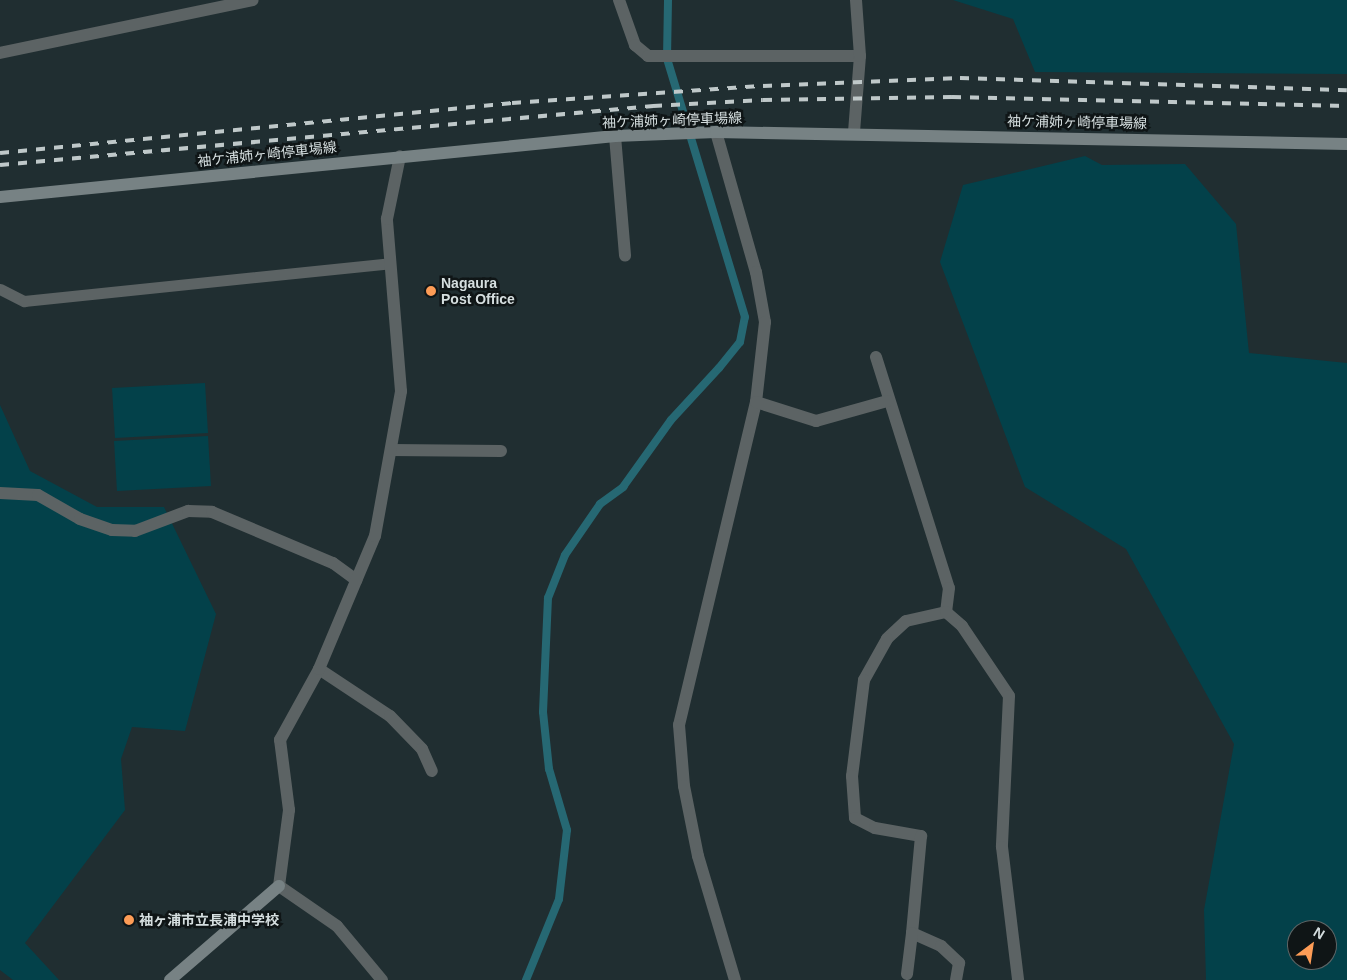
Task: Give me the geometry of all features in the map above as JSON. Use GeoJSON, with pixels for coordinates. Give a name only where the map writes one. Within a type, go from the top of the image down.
{"type":"FeatureCollection","features":[{"type":"Feature","properties":{"kind":"main road","name":"袖ケ浦姉ヶ崎停車場線"},"geometry":{"type":"LineString","coordinates":[[0,197],[615,136],[716,132],[854,132],[1347,144]]}},
{"type":"Feature","properties":{"kind":"main road"},"geometry":{"type":"LineString","coordinates":[[170,980],[278,886]]}},
{"type":"Feature","properties":{"kind":"street"},"geometry":{"type":"LineString","coordinates":[[0,53],[253,0]]}},
{"type":"Feature","properties":{"kind":"street"},"geometry":{"type":"LineString","coordinates":[[619,0],[635,45],[648,56],[860,56]]}},
{"type":"Feature","properties":{"kind":"street"},"geometry":{"type":"LineString","coordinates":[[854,132],[860,56],[856,0]]}},
{"type":"Feature","properties":{"kind":"street"},"geometry":{"type":"LineString","coordinates":[[716,132],[756,272],[765,322],[756,402],[679,725],[684,786],[698,856],[735,980]]}},
{"type":"Feature","properties":{"kind":"street"},"geometry":{"type":"LineString","coordinates":[[615,136],[625,256]]}},
{"type":"Feature","properties":{"kind":"street"},"geometry":{"type":"LineString","coordinates":[[382,980],[337,926],[278,886],[289,810],[280,740],[319,669],[376,536],[401,391],[388,220],[400,156]]}},
{"type":"Feature","properties":{"kind":"street"},"geometry":{"type":"LineString","coordinates":[[876,357],[887,401],[949,588],[946,612]]}},
{"type":"Feature","properties":{"kind":"street"},"geometry":{"type":"LineString","coordinates":[[756,402],[816,421],[887,401]]}},
{"type":"Feature","properties":{"kind":"street"},"geometry":{"type":"LineString","coordinates":[[391,450],[501,451]]}},
{"type":"Feature","properties":{"kind":"street"},"geometry":{"type":"LineString","coordinates":[[0,493],[38,495],[112,530],[135,531],[188,512],[212,512],[333,563],[356,580]]}},
{"type":"Feature","properties":{"kind":"street"},"geometry":{"type":"LineString","coordinates":[[907,974],[920,836],[875,828],[855,818],[852,776],[864,680],[888,639],[906,620],[946,612]]}},
{"type":"Feature","properties":{"kind":"street"},"geometry":{"type":"LineString","coordinates":[[946,612],[962,626],[1009,696],[1002,847],[1018,980]]}},
{"type":"Feature","properties":{"kind":"street"},"geometry":{"type":"LineString","coordinates":[[319,669],[390,716],[422,749],[432,771]]}},
{"type":"Feature","properties":{"kind":"street"},"geometry":{"type":"LineString","coordinates":[[912,932],[941,946],[958,963],[956,980]]}},
{"type":"Feature","properties":{"kind":"lane"},"geometry":{"type":"LineString","coordinates":[[0,289],[24,301],[390,263]]}},
{"type":"Feature","properties":{"kind":"shaded area"},"geometry":{"type":"Polygon","coordinates":[[[953,0],[1347,0],[1347,74],[1035,72],[1013,19],[953,0]]]}},
{"type":"Feature","properties":{"kind":"shaded area"},"geometry":{"type":"Polygon","coordinates":[[[1085,156],[1102,165],[1185,164],[1236,224],[1249,353],[1347,363],[1347,980],[1206,980],[1204,910],[1234,744],[1126,549],[1025,487],[940,262],[963,185],[1085,156]]]}},
{"type":"Feature","properties":{"kind":"shaded area"},"geometry":{"type":"Polygon","coordinates":[[[205,383],[208,433],[115,438],[112,388],[205,383]]]}},
{"type":"Feature","properties":{"kind":"shaded area"},"geometry":{"type":"Polygon","coordinates":[[[0,405],[30,471],[97,507],[164,507],[216,614],[185,731],[132,727],[121,759],[125,810],[25,943],[59,980],[13,980],[0,970],[0,405]]]}},
{"type":"Feature","properties":{"kind":"shaded area"},"geometry":{"type":"Polygon","coordinates":[[[208,436],[211,486],[117,491],[114,441],[208,436]]]}},
{"type":"Feature","properties":{"kind":"waterway"},"geometry":{"type":"LineString","coordinates":[[526,980],[559,899],[567,830],[549,769],[543,712],[548,598],[565,555],[600,504],[623,487],[671,420],[740,342],[745,317],[667,58],[668,0]]}},
{"type":"Feature","properties":{"kind":"railway"},"geometry":{"type":"LineString","coordinates":[[0,153],[512,103],[763,86],[960,78],[1347,90]]}},
{"type":"Feature","properties":{"kind":"railway"},"geometry":{"type":"LineString","coordinates":[[0,165],[653,106],[763,100],[952,97],[1347,106]]}},
{"type":"Feature","properties":{"kind":"place","name":"Nagaura Post Office"},"geometry":{"type":"Point","coordinates":[431,291]}},
{"type":"Feature","properties":{"kind":"place","name":"袖ヶ浦市立長浦中学校"},"geometry":{"type":"Point","coordinates":[129,920]}}]}
